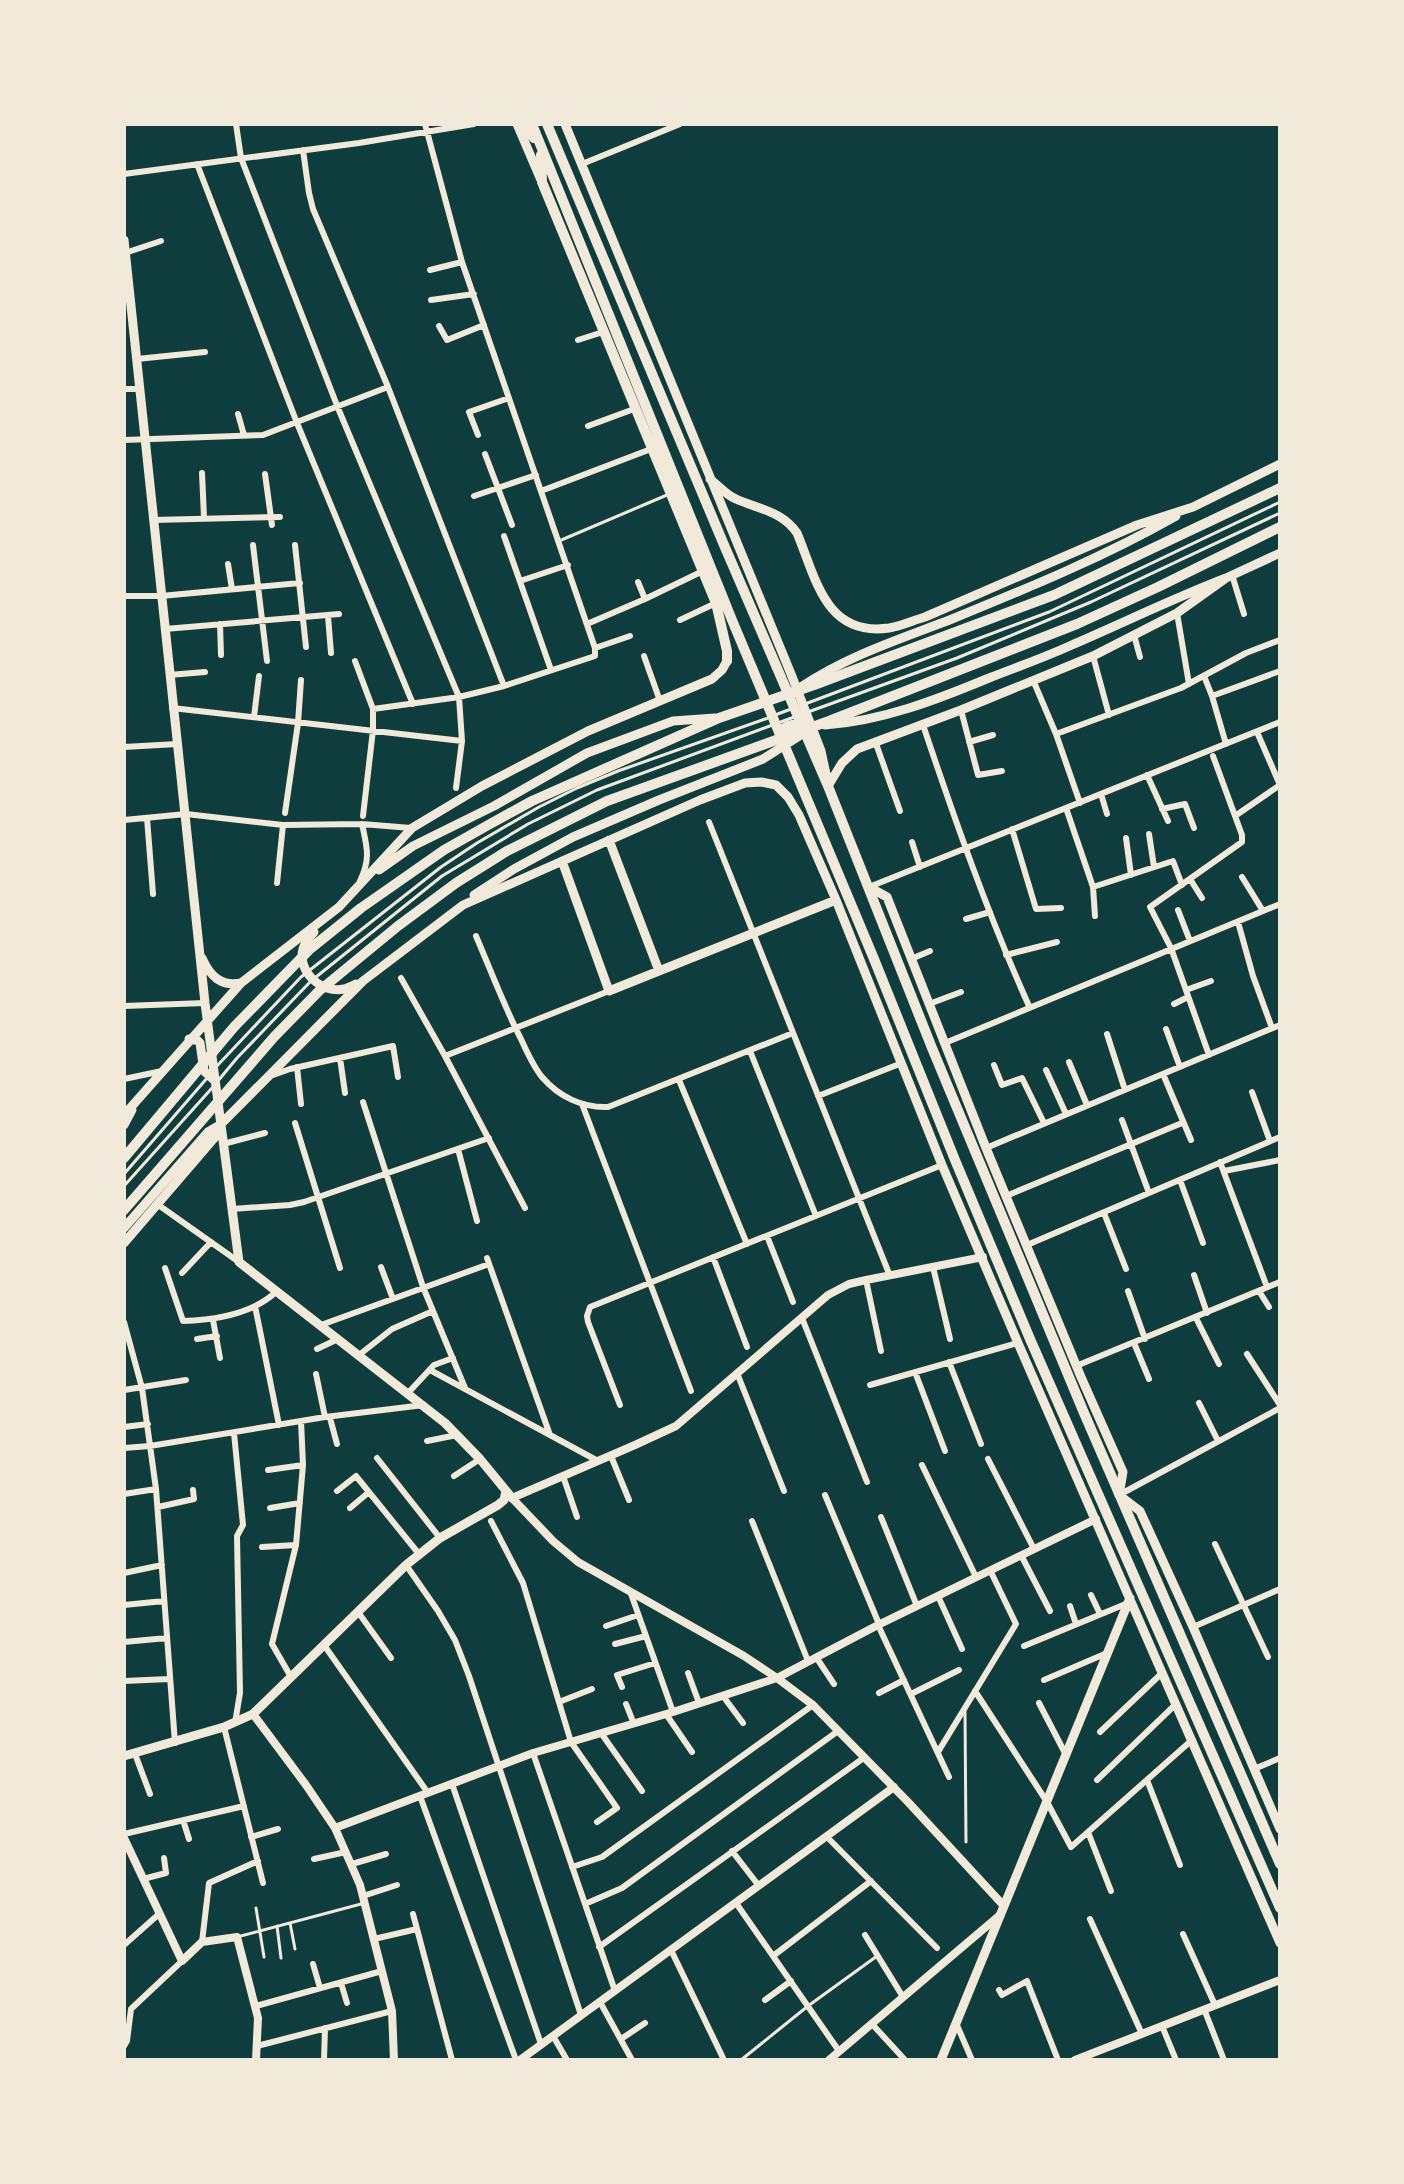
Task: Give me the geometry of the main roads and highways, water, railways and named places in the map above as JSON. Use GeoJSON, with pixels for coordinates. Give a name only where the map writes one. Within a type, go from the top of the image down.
{"type":"FeatureCollection","features":[{"type":"Feature","properties":{"kind":"main road"},"geometry":{"type":"LineString","coordinates":[[519,124],[540,144],[542,182]]}},
{"type":"Feature","properties":{"kind":"main road"},"geometry":{"type":"LineString","coordinates":[[519,124],[716,603],[727,661]]}},
{"type":"Feature","properties":{"kind":"main road"},"geometry":{"type":"LineString","coordinates":[[532,124],[761,692],[1030,1339],[1280,1908]]}},
{"type":"Feature","properties":{"kind":"main road"},"geometry":{"type":"LineString","coordinates":[[547,124],[631,324],[689,445],[708,477],[818,753]]}},
{"type":"Feature","properties":{"kind":"main road"},"geometry":{"type":"LineString","coordinates":[[565,124],[689,445],[809,727],[828,786],[932,1048],[1119,1495],[1280,1864]]}},
{"type":"Feature","properties":{"kind":"main road"},"geometry":{"type":"LineString","coordinates":[[124,240],[127,307],[136,359],[199,953],[239,1262],[424,1405],[480,1459],[509,1495],[498,1505],[440,1538],[406,1565],[253,1714],[175,1743],[124,1756]]}},
{"type":"Feature","properties":{"kind":"main road"},"geometry":{"type":"LineString","coordinates":[[615,331],[631,324]]}},
{"type":"Feature","properties":{"kind":"main road"},"geometry":{"type":"LineString","coordinates":[[792,693],[838,664],[1117,549],[1280,464]]}},
{"type":"Feature","properties":{"kind":"main road"},"geometry":{"type":"LineString","coordinates":[[708,477],[732,498],[784,518],[797,533],[826,602],[847,623],[876,628],[889,628],[925,617],[1137,525],[1193,507]]}},
{"type":"Feature","properties":{"kind":"main road"},"geometry":{"type":"LineString","coordinates":[[124,1158],[243,1017],[310,949],[361,908],[444,850],[518,809],[719,718],[1054,595],[1280,488]]}},
{"type":"Feature","properties":{"kind":"main road"},"geometry":{"type":"LineString","coordinates":[[124,1210],[274,1037],[319,991],[456,883],[538,834],[607,801],[1077,624],[1280,527]]}},
{"type":"Feature","properties":{"kind":"main road"},"geometry":{"type":"LineString","coordinates":[[779,733],[787,725],[809,727],[863,720],[906,710],[1071,646],[1280,553]]}},
{"type":"Feature","properties":{"kind":"main road"},"geometry":{"type":"LineString","coordinates":[[828,786],[842,763],[857,749],[1093,656],[1177,613],[1229,577]]}},
{"type":"Feature","properties":{"kind":"main road"},"geometry":{"type":"LineString","coordinates":[[124,1115],[241,983],[339,907],[412,828],[482,786],[575,738],[712,679],[727,661],[732,620]]}},
{"type":"Feature","properties":{"kind":"main road"},"geometry":{"type":"LineString","coordinates":[[365,880],[413,846],[494,806],[587,753],[673,721],[719,718]]}},
{"type":"Feature","properties":{"kind":"main road"},"geometry":{"type":"LineString","coordinates":[[124,1228],[208,1132],[220,1125],[363,981],[489,884],[573,837],[763,759],[809,727]]}},
{"type":"Feature","properties":{"kind":"main road"},"geometry":{"type":"LineString","coordinates":[[463,905],[745,783],[776,785],[788,797],[799,815],[866,970],[942,1165],[1018,1343],[1280,1943]]}},
{"type":"Feature","properties":{"kind":"main road"},"geometry":{"type":"LineString","coordinates":[[609,840],[659,971]]}},
{"type":"Feature","properties":{"kind":"main road"},"geometry":{"type":"LineString","coordinates":[[562,861],[609,991],[836,900]]}},
{"type":"Feature","properties":{"kind":"main road"},"geometry":{"type":"LineString","coordinates":[[869,887],[887,897],[986,1148],[1123,1472],[1119,1495]]}},
{"type":"Feature","properties":{"kind":"main road"},"geometry":{"type":"LineString","coordinates":[[324,919],[304,944],[302,960],[313,979],[324,988],[344,989],[363,981]]}},
{"type":"Feature","properties":{"kind":"main road"},"geometry":{"type":"LineString","coordinates":[[199,953],[216,979],[230,984],[241,983]]}},
{"type":"Feature","properties":{"kind":"main road"},"geometry":{"type":"LineString","coordinates":[[860,957],[874,959]]}},
{"type":"Feature","properties":{"kind":"main road"},"geometry":{"type":"LineString","coordinates":[[866,970],[874,959]]}},
{"type":"Feature","properties":{"kind":"main road"},"geometry":{"type":"LineString","coordinates":[[189,1039],[200,1043],[204,1071],[215,1081]]}},
{"type":"Feature","properties":{"kind":"main road"},"geometry":{"type":"LineString","coordinates":[[932,1048],[945,1043]]}},
{"type":"Feature","properties":{"kind":"main road"},"geometry":{"type":"LineString","coordinates":[[124,1125],[139,1097]]}},
{"type":"Feature","properties":{"kind":"main road"},"geometry":{"type":"LineString","coordinates":[[124,1243],[215,1137],[220,1125]]}},
{"type":"Feature","properties":{"kind":"main road"},"geometry":{"type":"LineString","coordinates":[[975,1152],[986,1148]]}},
{"type":"Feature","properties":{"kind":"main road"},"geometry":{"type":"LineString","coordinates":[[995,1200],[1006,1196]]}},
{"type":"Feature","properties":{"kind":"main road"},"geometry":{"type":"LineString","coordinates":[[1016,1250],[1027,1245]]}},
{"type":"Feature","properties":{"kind":"main road"},"geometry":{"type":"LineString","coordinates":[[1119,1495],[1140,1511],[1280,1829]]}},
{"type":"Feature","properties":{"kind":"main road"},"geometry":{"type":"LineString","coordinates":[[941,2060],[1129,1600]]}},
{"type":"Feature","properties":{"kind":"main road"},"geometry":{"type":"LineString","coordinates":[[1179,1634],[1193,1627]]}},
{"type":"Feature","properties":{"kind":"main road"},"geometry":{"type":"LineString","coordinates":[[1224,1783],[1254,1769]]}},
{"type":"Feature","properties":{"kind":"main road"},"geometry":{"type":"LineString","coordinates":[[1229,1794],[1246,1786]]}}]}
